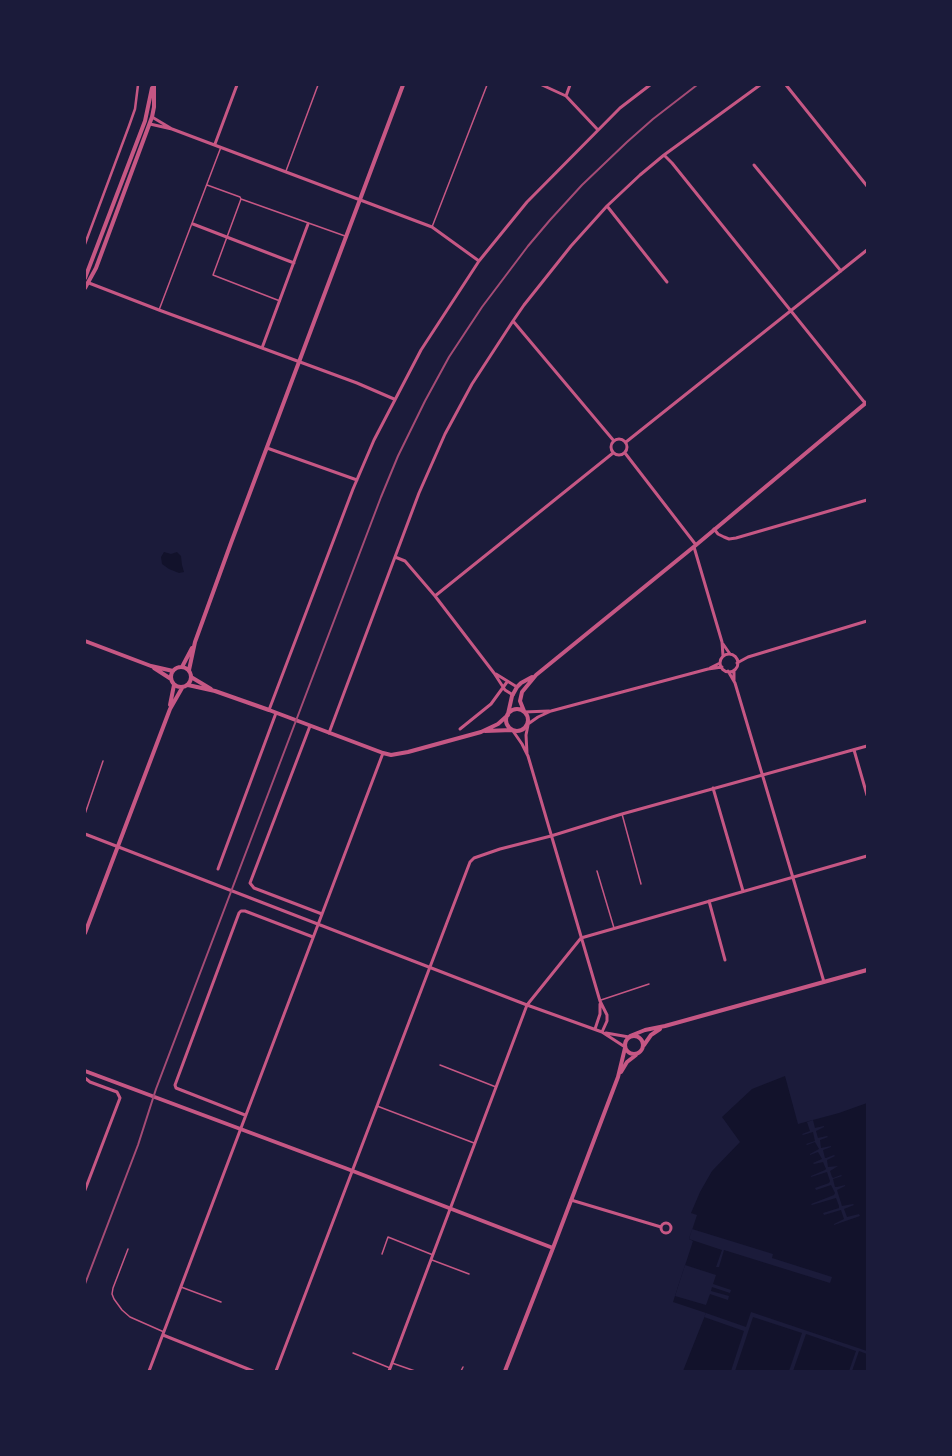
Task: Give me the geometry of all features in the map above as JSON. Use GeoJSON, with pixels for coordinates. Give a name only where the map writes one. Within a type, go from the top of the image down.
{"type":"FeatureCollection","features":[{"type":"Feature","properties":{"kind":"street"},"geometry":{"type":"LineString","coordinates":[[85,244],[135,109],[138,85]]}},
{"type":"Feature","properties":{"kind":"street"},"geometry":{"type":"LineString","coordinates":[[85,288],[96,268],[150,123],[154,107],[153,85]]}},
{"type":"Feature","properties":{"kind":"street"},"geometry":{"type":"LineString","coordinates":[[85,278],[145,121],[153,85]]}},
{"type":"Feature","properties":{"kind":"street"},"geometry":{"type":"LineString","coordinates":[[215,144],[237,85]]}},
{"type":"Feature","properties":{"kind":"street"},"geometry":{"type":"LineString","coordinates":[[188,685],[191,677],[189,670],[196,642],[231,543],[403,85]]}},
{"type":"Feature","properties":{"kind":"street"},"geometry":{"type":"LineString","coordinates":[[542,85],[566,96],[598,130]]}},
{"type":"Feature","properties":{"kind":"street"},"geometry":{"type":"LineString","coordinates":[[566,96],[570,85]]}},
{"type":"Feature","properties":{"kind":"street"},"geometry":{"type":"LineString","coordinates":[[269,710],[356,480],[394,399],[420,350],[479,261],[527,202],[620,108],[650,85]]}},
{"type":"Feature","properties":{"kind":"street"},"geometry":{"type":"LineString","coordinates":[[329,733],[419,493],[445,434],[472,384],[513,321],[571,246],[607,206],[664,155],[760,85]]}},
{"type":"Feature","properties":{"kind":"street"},"geometry":{"type":"LineString","coordinates":[[786,85],[867,186]]}},
{"type":"Feature","properties":{"kind":"street"},"geometry":{"type":"LineString","coordinates":[[152,117],[172,128]]}},
{"type":"Feature","properties":{"kind":"street"},"geometry":{"type":"LineString","coordinates":[[145,121],[172,128],[432,227],[479,261]]}},
{"type":"Feature","properties":{"kind":"street"},"geometry":{"type":"LineString","coordinates":[[528,756],[526,735],[528,718],[520,702],[524,688],[536,675],[695,546],[866,403],[664,155]]}},
{"type":"Feature","properties":{"kind":"street"},"geometry":{"type":"LineString","coordinates":[[754,165],[841,271]]}},
{"type":"Feature","properties":{"kind":"street"},"geometry":{"type":"LineString","coordinates":[[607,206],[667,282]]}},
{"type":"Feature","properties":{"kind":"street"},"geometry":{"type":"LineString","coordinates":[[193,224],[294,263]]}},
{"type":"Feature","properties":{"kind":"street"},"geometry":{"type":"LineString","coordinates":[[262,348],[308,224]]}},
{"type":"Feature","properties":{"kind":"street"},"geometry":{"type":"LineString","coordinates":[[626,442],[867,250]]}},
{"type":"Feature","properties":{"kind":"street"},"geometry":{"type":"LineString","coordinates":[[87,282],[394,399]]}},
{"type":"Feature","properties":{"kind":"street"},"geometry":{"type":"LineString","coordinates":[[513,321],[614,441]]}},
{"type":"Feature","properties":{"kind":"street"},"geometry":{"type":"LineString","coordinates":[[621,439],[626,442],[628,448],[625,453],[619,456],[614,453],[611,448],[614,441],[621,439]]}},
{"type":"Feature","properties":{"kind":"street"},"geometry":{"type":"LineString","coordinates":[[267,448],[356,480]]}},
{"type":"Feature","properties":{"kind":"street"},"geometry":{"type":"LineString","coordinates":[[435,596],[614,453]]}},
{"type":"Feature","properties":{"kind":"street"},"geometry":{"type":"LineString","coordinates":[[625,453],[695,546],[722,642],[723,656],[720,662],[708,669]]}},
{"type":"Feature","properties":{"kind":"street"},"geometry":{"type":"LineString","coordinates":[[714,529],[718,534],[724,537],[736,538],[867,500]]}},
{"type":"Feature","properties":{"kind":"street"},"geometry":{"type":"LineString","coordinates":[[396,557],[405,561],[435,596],[494,673],[503,688],[513,695],[522,693]]}},
{"type":"Feature","properties":{"kind":"street"},"geometry":{"type":"LineString","coordinates":[[736,658],[748,657],[867,621]]}},
{"type":"Feature","properties":{"kind":"street"},"geometry":{"type":"LineString","coordinates":[[85,641],[151,666],[173,671]]}},
{"type":"Feature","properties":{"kind":"street"},"geometry":{"type":"LineString","coordinates":[[182,667],[196,642]]}},
{"type":"Feature","properties":{"kind":"street"},"geometry":{"type":"LineString","coordinates":[[722,642],[730,654],[736,658],[738,663]]}},
{"type":"Feature","properties":{"kind":"street"},"geometry":{"type":"LineString","coordinates":[[723,656],[730,654]]}},
{"type":"Feature","properties":{"kind":"street"},"geometry":{"type":"LineString","coordinates":[[734,683],[734,670],[738,663],[748,657]]}},
{"type":"Feature","properties":{"kind":"street"},"geometry":{"type":"LineString","coordinates":[[720,662],[722,668]]}},
{"type":"Feature","properties":{"kind":"street"},"geometry":{"type":"LineString","coordinates":[[151,666],[171,678],[174,685],[170,710]]}},
{"type":"Feature","properties":{"kind":"street"},"geometry":{"type":"LineString","coordinates":[[171,678],[173,671],[177,668],[182,667],[189,670]]}},
{"type":"Feature","properties":{"kind":"street"},"geometry":{"type":"LineString","coordinates":[[481,732],[521,731],[538,717],[551,711],[708,669],[722,668],[728,671],[734,670]]}},
{"type":"Feature","properties":{"kind":"street"},"geometry":{"type":"LineString","coordinates":[[728,671],[734,683],[824,982]]}},
{"type":"Feature","properties":{"kind":"street"},"geometry":{"type":"LineString","coordinates":[[494,673],[517,687],[522,693]]}},
{"type":"Feature","properties":{"kind":"street"},"geometry":{"type":"LineString","coordinates":[[536,675],[521,683],[517,687],[513,695],[507,724],[522,744],[528,756],[600,1001],[607,1017],[603,1033]]}},
{"type":"Feature","properties":{"kind":"street"},"geometry":{"type":"LineString","coordinates":[[191,677],[215,691]]}},
{"type":"Feature","properties":{"kind":"street"},"geometry":{"type":"LineString","coordinates":[[460,729],[491,704],[507,682]]}},
{"type":"Feature","properties":{"kind":"street"},"geometry":{"type":"LineString","coordinates":[[174,685],[182,688]]}},
{"type":"Feature","properties":{"kind":"street"},"geometry":{"type":"LineString","coordinates":[[85,933],[170,710],[182,688],[188,685],[215,691],[383,754],[393,755],[481,732],[498,724],[516,709],[524,711],[551,711]]}},
{"type":"Feature","properties":{"kind":"street"},"geometry":{"type":"LineString","coordinates":[[218,869],[276,713]]}},
{"type":"Feature","properties":{"kind":"street"},"geometry":{"type":"LineString","coordinates":[[310,726],[250,883],[254,888],[322,914]]}},
{"type":"Feature","properties":{"kind":"street"},"geometry":{"type":"LineString","coordinates":[[276,1371],[470,862],[474,858],[500,849],[551,836],[713,788],[762,776],[867,746]]}},
{"type":"Feature","properties":{"kind":"street"},"geometry":{"type":"LineString","coordinates":[[854,750],[867,795]]}},
{"type":"Feature","properties":{"kind":"street"},"geometry":{"type":"LineString","coordinates":[[149,1371],[383,754]]}},
{"type":"Feature","properties":{"kind":"street"},"geometry":{"type":"LineString","coordinates":[[713,788],[743,891]]}},
{"type":"Feature","properties":{"kind":"street"},"geometry":{"type":"LineString","coordinates":[[85,834],[603,1033],[630,1037],[636,1036],[643,1042],[643,1048]]}},
{"type":"Feature","properties":{"kind":"street"},"geometry":{"type":"LineString","coordinates":[[389,1369],[527,1005],[581,938],[867,856]]}},
{"type":"Feature","properties":{"kind":"street"},"geometry":{"type":"LineString","coordinates":[[709,901],[725,960]]}},
{"type":"Feature","properties":{"kind":"street"},"geometry":{"type":"LineString","coordinates":[[245,1115],[176,1088],[175,1085],[239,913],[241,911],[245,911],[313,938]]}},
{"type":"Feature","properties":{"kind":"street"},"geometry":{"type":"LineString","coordinates":[[505,1371],[554,1248],[618,1077],[625,1048],[625,1041],[645,1030],[665,1026],[867,970]]}},
{"type":"Feature","properties":{"kind":"street"},"geometry":{"type":"LineString","coordinates":[[595,1030],[600,1014],[600,1001]]}},
{"type":"Feature","properties":{"kind":"street"},"geometry":{"type":"LineString","coordinates":[[618,1077],[627,1062],[638,1054],[651,1035],[665,1026]]}},
{"type":"Feature","properties":{"kind":"street"},"geometry":{"type":"LineString","coordinates":[[603,1033],[625,1048],[630,1054],[638,1054]]}},
{"type":"Feature","properties":{"kind":"street"},"geometry":{"type":"LineString","coordinates":[[85,1070],[554,1248]]}},
{"type":"Feature","properties":{"kind":"street"},"geometry":{"type":"LineString","coordinates":[[85,1078],[90,1082],[117,1092],[120,1097],[85,1190]]}},
{"type":"Feature","properties":{"kind":"street"},"geometry":{"type":"LineString","coordinates":[[571,1200],[661,1227]]}},
{"type":"Feature","properties":{"kind":"street"},"geometry":{"type":"LineString","coordinates":[[163,1333],[253,1371]]}},
{"type":"Feature","properties":{"kind":"lane"},"geometry":{"type":"LineString","coordinates":[[286,171],[318,85]]}},
{"type":"Feature","properties":{"kind":"lane"},"geometry":{"type":"LineString","coordinates":[[432,227],[487,85]]}},
{"type":"Feature","properties":{"kind":"lane"},"geometry":{"type":"LineString","coordinates":[[159,310],[193,224],[221,147]]}},
{"type":"Feature","properties":{"kind":"lane"},"geometry":{"type":"LineString","coordinates":[[207,185],[346,237]]}},
{"type":"Feature","properties":{"kind":"lane"},"geometry":{"type":"LineString","coordinates":[[241,199],[213,275],[280,301]]}},
{"type":"Feature","properties":{"kind":"lane"},"geometry":{"type":"LineString","coordinates":[[85,814],[103,761]]}},
{"type":"Feature","properties":{"kind":"lane"},"geometry":{"type":"LineString","coordinates":[[622,814],[641,884]]}},
{"type":"Feature","properties":{"kind":"lane"},"geometry":{"type":"LineString","coordinates":[[597,871],[614,928]]}},
{"type":"Feature","properties":{"kind":"lane"},"geometry":{"type":"LineString","coordinates":[[600,1001],[648,984]]}},
{"type":"Feature","properties":{"kind":"lane"},"geometry":{"type":"LineString","coordinates":[[440,1065],[496,1087]]}},
{"type":"Feature","properties":{"kind":"lane"},"geometry":{"type":"LineString","coordinates":[[377,1106],[475,1143]]}},
{"type":"Feature","properties":{"kind":"lane"},"geometry":{"type":"LineString","coordinates":[[382,1254],[388,1237],[433,1255]]}},
{"type":"Feature","properties":{"kind":"lane"},"geometry":{"type":"LineString","coordinates":[[128,1249],[113,1288],[112,1293],[114,1299],[122,1310],[130,1317],[163,1333]]}},
{"type":"Feature","properties":{"kind":"lane"},"geometry":{"type":"LineString","coordinates":[[431,1260],[469,1274]]}},
{"type":"Feature","properties":{"kind":"lane"},"geometry":{"type":"LineString","coordinates":[[181,1287],[221,1302]]}},
{"type":"Feature","properties":{"kind":"lane"},"geometry":{"type":"LineString","coordinates":[[353,1353],[389,1369]]}},
{"type":"Feature","properties":{"kind":"lane"},"geometry":{"type":"LineString","coordinates":[[392,1363],[415,1371]]}},
{"type":"Feature","properties":{"kind":"lane"},"geometry":{"type":"LineString","coordinates":[[461,1371],[463,1367]]}},
{"type":"Feature","properties":{"kind":"shaded area"},"geometry":{"type":"Polygon","coordinates":[[[164,552],[171,554],[177,552],[181,556],[184,572],[179,573],[162,564],[161,557],[164,552]]]}},
{"type":"Feature","properties":{"kind":"shaded area"},"geometry":{"type":"Polygon","coordinates":[[[785,1076],[798,1124],[839,1113],[867,1103],[867,1371],[683,1371],[706,1313],[673,1302],[693,1241],[689,1239],[697,1215],[691,1213],[700,1192],[712,1171],[740,1142],[722,1117],[752,1089],[785,1076]]]}},
{"type":"Feature","properties":{"kind":"pier"},"geometry":{"type":"Polygon","coordinates":[[[813,1120],[815,1128],[824,1126],[816,1131],[818,1138],[828,1137],[820,1140],[821,1148],[831,1146],[823,1150],[825,1158],[835,1156],[827,1160],[828,1167],[838,1166],[830,1171],[832,1177],[842,1176],[833,1179],[835,1187],[845,1185],[837,1190],[842,1206],[854,1205],[844,1209],[847,1217],[859,1214],[860,1216],[834,1225],[844,1219],[841,1210],[824,1215],[823,1213],[839,1208],[836,1198],[812,1205],[811,1204],[834,1195],[835,1193],[831,1185],[816,1190],[815,1188],[829,1183],[830,1181],[827,1172],[811,1177],[826,1169],[823,1162],[813,1163],[822,1159],[818,1152],[810,1155],[819,1149],[815,1142],[806,1144],[815,1141],[813,1132],[802,1134],[810,1131],[807,1122],[813,1120]]]}},
{"type":"Feature","properties":{"kind":"pier"},"geometry":{"type":"Polygon","coordinates":[[[692,1229],[773,1254],[772,1258],[832,1277],[830,1283],[724,1250],[719,1267],[716,1267],[722,1250],[689,1239],[692,1229]]]}},
{"type":"Feature","properties":{"kind":"pier"},"geometry":{"type":"Polygon","coordinates":[[[685,1265],[716,1275],[713,1284],[731,1290],[730,1293],[712,1287],[711,1291],[729,1296],[728,1300],[710,1294],[706,1305],[675,1296],[685,1265]]]}},
{"type":"Feature","properties":{"kind":"pier"},"geometry":{"type":"Polygon","coordinates":[[[751,1312],[867,1351],[867,1354],[859,1351],[852,1371],[849,1371],[856,1351],[806,1334],[793,1371],[789,1371],[802,1333],[753,1317],[735,1371],[731,1371],[744,1331],[704,1317],[706,1313],[746,1327],[751,1312]]]}},
{"type":"Feature","properties":{"kind":"railway"},"geometry":{"type":"LineString","coordinates":[[85,1284],[138,1145],[156,1089],[381,497],[398,456],[425,401],[449,357],[482,307],[528,246],[550,220],[582,185],[627,142],[653,119],[697,85]]}}]}
